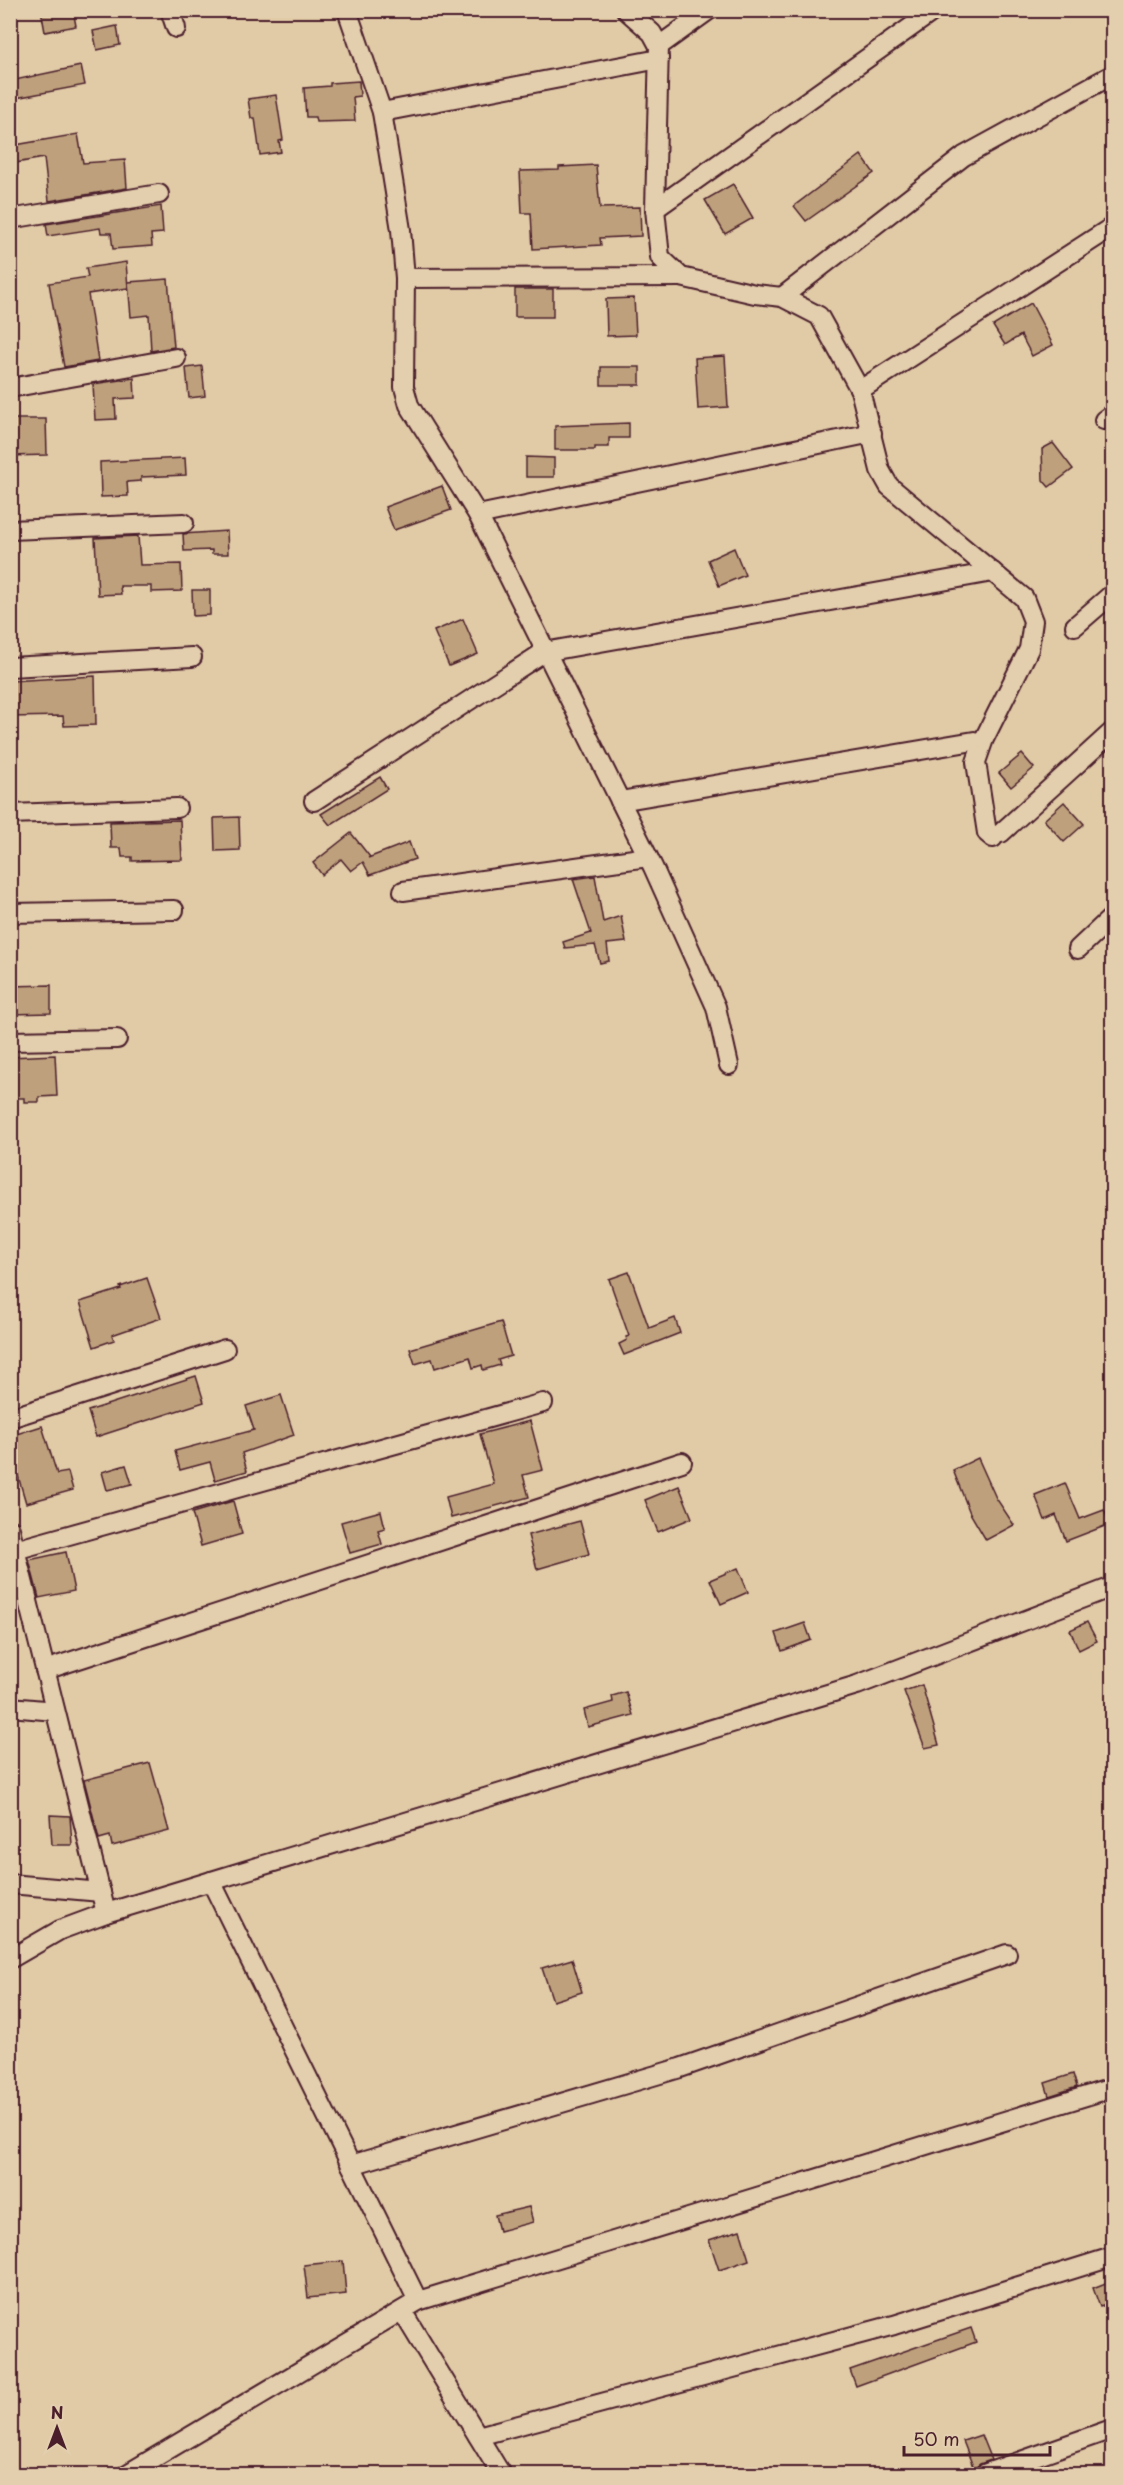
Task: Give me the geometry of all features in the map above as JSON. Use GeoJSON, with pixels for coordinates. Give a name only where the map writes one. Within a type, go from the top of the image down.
{"type":"FeatureCollection","features":[{"type":"Feature","properties":{"kind":"street"},"geometry":{"type":"LineString","coordinates":[[170,10],[176,28]]}},
{"type":"Feature","properties":{"kind":"street"},"geometry":{"type":"LineString","coordinates":[[347,10],[382,112],[401,230],[405,278],[404,387],[409,405],[478,515],[544,652],[648,857],[716,1007],[729,1065]]}},
{"type":"Feature","properties":{"kind":"street"},"geometry":{"type":"LineString","coordinates":[[626,10],[652,33],[659,52],[655,210],[660,257],[681,277]]}},
{"type":"Feature","properties":{"kind":"street"},"geometry":{"type":"LineString","coordinates":[[382,112],[659,52],[709,10]]}},
{"type":"Feature","properties":{"kind":"street"},"geometry":{"type":"LineString","coordinates":[[655,210],[935,10]]}},
{"type":"Feature","properties":{"kind":"street"},"geometry":{"type":"LineString","coordinates":[[782,297],[964,156],[1113,75]]}},
{"type":"Feature","properties":{"kind":"street"},"geometry":{"type":"LineString","coordinates":[[10,219],[159,194]]}},
{"type":"Feature","properties":{"kind":"street"},"geometry":{"type":"LineString","coordinates":[[860,390],[1113,227]]}},
{"type":"Feature","properties":{"kind":"street"},"geometry":{"type":"LineString","coordinates":[[405,278],[681,277],[755,294],[782,297],[819,316],[860,390],[880,470],[889,486],[1024,598],[1032,621],[1029,649],[984,739],[976,762],[987,833],[997,836],[1113,732]]}},
{"type":"Feature","properties":{"kind":"street"},"geometry":{"type":"LineString","coordinates":[[10,388],[176,358]]}},
{"type":"Feature","properties":{"kind":"street"},"geometry":{"type":"LineString","coordinates":[[478,515],[872,433]]}},
{"type":"Feature","properties":{"kind":"street"},"geometry":{"type":"LineString","coordinates":[[10,530],[184,522]]}},
{"type":"Feature","properties":{"kind":"street"},"geometry":{"type":"LineString","coordinates":[[314,801],[544,652],[993,572]]}},
{"type":"Feature","properties":{"kind":"street"},"geometry":{"type":"LineString","coordinates":[[1075,626],[1113,594]]}},
{"type":"Feature","properties":{"kind":"street"},"geometry":{"type":"LineString","coordinates":[[10,667],[192,657]]}},
{"type":"Feature","properties":{"kind":"street"},"geometry":{"type":"LineString","coordinates":[[620,801],[974,741]]}},
{"type":"Feature","properties":{"kind":"street"},"geometry":{"type":"LineString","coordinates":[[10,814],[177,808]]}},
{"type":"Feature","properties":{"kind":"street"},"geometry":{"type":"LineString","coordinates":[[403,891],[648,857]]}},
{"type":"Feature","properties":{"kind":"street"},"geometry":{"type":"LineString","coordinates":[[10,912],[174,910]]}},
{"type":"Feature","properties":{"kind":"street"},"geometry":{"type":"LineString","coordinates":[[1078,949],[1113,917]]}},
{"type":"Feature","properties":{"kind":"street"},"geometry":{"type":"LineString","coordinates":[[10,1041],[117,1039]]}},
{"type":"Feature","properties":{"kind":"street"},"geometry":{"type":"LineString","coordinates":[[10,1418],[225,1349]]}},
{"type":"Feature","properties":{"kind":"street"},"geometry":{"type":"LineString","coordinates":[[106,1913],[12,1538],[543,1403]]}},
{"type":"Feature","properties":{"kind":"street"},"geometry":{"type":"LineString","coordinates":[[45,1670],[682,1462]]}},
{"type":"Feature","properties":{"kind":"street"},"geometry":{"type":"LineString","coordinates":[[10,1959],[60,1930],[106,1913],[857,1685],[1113,1587]]}},
{"type":"Feature","properties":{"kind":"street"},"geometry":{"type":"LineString","coordinates":[[10,1707],[55,1711]]}},
{"type":"Feature","properties":{"kind":"street"},"geometry":{"type":"LineString","coordinates":[[211,1881],[351,2165],[410,2306],[501,2475]]}},
{"type":"Feature","properties":{"kind":"street"},"geometry":{"type":"LineString","coordinates":[[10,1884],[101,1892]]}},
{"type":"Feature","properties":{"kind":"street"},"geometry":{"type":"LineString","coordinates":[[351,2165],[680,2068],[1007,1954]]}},
{"type":"Feature","properties":{"kind":"street"},"geometry":{"type":"LineString","coordinates":[[127,2475],[410,2306],[1113,2088]]}},
{"type":"Feature","properties":{"kind":"street"},"geometry":{"type":"LineString","coordinates":[[478,2436],[894,2325],[1113,2257]]}},
{"type":"Feature","properties":{"kind":"street"},"geometry":{"type":"LineString","coordinates":[[984,2475],[1113,2429]]}},
{"type":"Feature","properties":{"kind":"building"},"geometry":{"type":"Polygon","coordinates":[[[41,10],[73,10],[76,26],[45,32],[41,10]]]}},
{"type":"Feature","properties":{"kind":"building"},"geometry":{"type":"Polygon","coordinates":[[[117,26],[120,45],[97,50],[93,31],[117,26]]]}},
{"type":"Feature","properties":{"kind":"building"},"geometry":{"type":"Polygon","coordinates":[[[81,66],[85,85],[10,99],[10,81],[81,66]]]}},
{"type":"Feature","properties":{"kind":"building"},"geometry":{"type":"Polygon","coordinates":[[[359,81],[360,96],[353,97],[355,121],[316,122],[315,117],[306,117],[304,88],[359,81]]]}},
{"type":"Feature","properties":{"kind":"building"},"geometry":{"type":"Polygon","coordinates":[[[276,95],[283,140],[279,141],[281,152],[260,155],[255,118],[251,118],[248,99],[276,95]]]}},
{"type":"Feature","properties":{"kind":"building"},"geometry":{"type":"Polygon","coordinates":[[[78,134],[83,163],[125,160],[127,188],[49,201],[44,158],[10,164],[10,146],[78,134]]]}},
{"type":"Feature","properties":{"kind":"building"},"geometry":{"type":"Polygon","coordinates":[[[861,155],[874,173],[806,221],[794,206],[861,155]]]}},
{"type":"Feature","properties":{"kind":"building"},"geometry":{"type":"Polygon","coordinates":[[[596,165],[600,208],[640,207],[641,236],[600,238],[601,245],[533,249],[531,213],[522,213],[520,171],[559,170],[559,167],[596,165]]]}},
{"type":"Feature","properties":{"kind":"building"},"geometry":{"type":"Polygon","coordinates":[[[733,184],[753,218],[725,234],[705,200],[733,184]]]}},
{"type":"Feature","properties":{"kind":"building"},"geometry":{"type":"Polygon","coordinates":[[[161,206],[163,233],[151,234],[152,246],[113,249],[111,233],[101,233],[100,228],[48,236],[46,224],[161,206]]]}},
{"type":"Feature","properties":{"kind":"building"},"geometry":{"type":"Polygon","coordinates":[[[126,262],[128,288],[88,294],[98,361],[64,367],[49,283],[88,277],[86,268],[126,262]]]}},
{"type":"Feature","properties":{"kind":"building"},"geometry":{"type":"Polygon","coordinates":[[[168,279],[174,347],[151,351],[149,315],[131,317],[128,282],[168,279]]]}},
{"type":"Feature","properties":{"kind":"building"},"geometry":{"type":"Polygon","coordinates":[[[515,289],[553,289],[553,317],[515,317],[515,289]]]}},
{"type":"Feature","properties":{"kind":"building"},"geometry":{"type":"Polygon","coordinates":[[[634,298],[636,335],[607,336],[606,299],[634,298]]]}},
{"type":"Feature","properties":{"kind":"building"},"geometry":{"type":"Polygon","coordinates":[[[1031,303],[1053,345],[1032,356],[1021,335],[1005,345],[993,326],[1031,303]]]}},
{"type":"Feature","properties":{"kind":"building"},"geometry":{"type":"Polygon","coordinates":[[[725,356],[728,407],[698,409],[695,358],[725,356]]]}},
{"type":"Feature","properties":{"kind":"building"},"geometry":{"type":"Polygon","coordinates":[[[202,366],[205,396],[189,398],[186,368],[202,366]]]}},
{"type":"Feature","properties":{"kind":"building"},"geometry":{"type":"Polygon","coordinates":[[[601,367],[640,367],[640,385],[601,385],[601,367]]]}},
{"type":"Feature","properties":{"kind":"building"},"geometry":{"type":"Polygon","coordinates":[[[134,378],[135,398],[115,399],[116,419],[95,420],[93,384],[134,378]]]}},
{"type":"Feature","properties":{"kind":"building"},"geometry":{"type":"Polygon","coordinates":[[[10,419],[46,419],[47,455],[10,456],[10,419]]]}},
{"type":"Feature","properties":{"kind":"building"},"geometry":{"type":"Polygon","coordinates":[[[629,423],[629,438],[609,438],[609,447],[595,447],[595,450],[555,450],[555,426],[629,423]]]}},
{"type":"Feature","properties":{"kind":"building"},"geometry":{"type":"Polygon","coordinates":[[[1053,443],[1073,469],[1049,487],[1043,480],[1042,449],[1053,443]]]}},
{"type":"Feature","properties":{"kind":"building"},"geometry":{"type":"Polygon","coordinates":[[[526,457],[554,458],[554,477],[526,477],[526,457]]]}},
{"type":"Feature","properties":{"kind":"building"},"geometry":{"type":"Polygon","coordinates":[[[185,458],[186,475],[141,477],[141,481],[127,482],[128,496],[101,497],[100,462],[185,458]]]}},
{"type":"Feature","properties":{"kind":"building"},"geometry":{"type":"Polygon","coordinates":[[[442,486],[451,510],[394,530],[385,507],[442,486]]]}},
{"type":"Feature","properties":{"kind":"building"},"geometry":{"type":"Polygon","coordinates":[[[227,531],[228,554],[212,554],[212,550],[184,551],[183,534],[227,531]]]}},
{"type":"Feature","properties":{"kind":"building"},"geometry":{"type":"Polygon","coordinates":[[[138,536],[140,565],[181,564],[182,591],[151,592],[151,586],[120,586],[121,594],[98,595],[95,538],[138,536]]]}},
{"type":"Feature","properties":{"kind":"building"},"geometry":{"type":"Polygon","coordinates":[[[734,548],[745,575],[719,586],[708,560],[734,548]]]}},
{"type":"Feature","properties":{"kind":"building"},"geometry":{"type":"Polygon","coordinates":[[[192,590],[210,590],[210,615],[193,616],[192,590]]]}},
{"type":"Feature","properties":{"kind":"building"},"geometry":{"type":"Polygon","coordinates":[[[463,619],[478,654],[449,666],[434,631],[463,619]]]}},
{"type":"Feature","properties":{"kind":"building"},"geometry":{"type":"Polygon","coordinates":[[[95,676],[96,725],[64,726],[63,716],[10,717],[10,681],[95,676]]]}},
{"type":"Feature","properties":{"kind":"building"},"geometry":{"type":"Polygon","coordinates":[[[1022,754],[1034,768],[1011,787],[999,773],[1022,754]]]}},
{"type":"Feature","properties":{"kind":"building"},"geometry":{"type":"Polygon","coordinates":[[[380,777],[387,789],[330,825],[321,814],[380,777]]]}},
{"type":"Feature","properties":{"kind":"building"},"geometry":{"type":"Polygon","coordinates":[[[1064,802],[1084,824],[1064,842],[1044,820],[1064,802]]]}},
{"type":"Feature","properties":{"kind":"building"},"geometry":{"type":"Polygon","coordinates":[[[239,817],[240,850],[215,851],[214,818],[239,817]]]}},
{"type":"Feature","properties":{"kind":"building"},"geometry":{"type":"Polygon","coordinates":[[[180,820],[182,860],[132,861],[132,857],[122,857],[121,848],[111,848],[110,822],[180,820]]]}},
{"type":"Feature","properties":{"kind":"building"},"geometry":{"type":"Polygon","coordinates":[[[351,833],[370,857],[368,858],[409,842],[415,859],[370,875],[363,862],[351,871],[341,859],[322,875],[313,863],[351,833]]]}},
{"type":"Feature","properties":{"kind":"building"},"geometry":{"type":"Polygon","coordinates":[[[595,876],[603,922],[621,916],[626,942],[607,944],[609,961],[600,963],[595,945],[565,948],[563,942],[591,933],[573,879],[595,876]]]}},
{"type":"Feature","properties":{"kind":"building"},"geometry":{"type":"Polygon","coordinates":[[[51,985],[51,1013],[10,1014],[10,986],[51,985]]]}},
{"type":"Feature","properties":{"kind":"building"},"geometry":{"type":"Polygon","coordinates":[[[55,1055],[57,1096],[39,1097],[39,1102],[24,1102],[24,1098],[10,1098],[10,1057],[55,1055]]]}},
{"type":"Feature","properties":{"kind":"building"},"geometry":{"type":"Polygon","coordinates":[[[629,1272],[649,1328],[675,1318],[680,1333],[624,1355],[619,1344],[627,1340],[626,1337],[629,1336],[609,1279],[629,1272]]]}},
{"type":"Feature","properties":{"kind":"building"},"geometry":{"type":"Polygon","coordinates":[[[147,1278],[161,1318],[112,1335],[114,1340],[94,1347],[80,1302],[147,1278]]]}},
{"type":"Feature","properties":{"kind":"building"},"geometry":{"type":"Polygon","coordinates":[[[501,1322],[511,1356],[498,1360],[500,1365],[483,1370],[482,1365],[473,1368],[470,1357],[435,1368],[432,1359],[415,1364],[410,1349],[501,1322]]]}},
{"type":"Feature","properties":{"kind":"building"},"geometry":{"type":"Polygon","coordinates":[[[196,1376],[204,1402],[96,1437],[88,1411],[196,1376]]]}},
{"type":"Feature","properties":{"kind":"building"},"geometry":{"type":"Polygon","coordinates":[[[281,1395],[294,1435],[242,1453],[247,1471],[215,1480],[210,1462],[180,1470],[175,1451],[254,1430],[246,1406],[281,1395]]]}},
{"type":"Feature","properties":{"kind":"building"},"geometry":{"type":"Polygon","coordinates":[[[530,1421],[543,1470],[523,1475],[529,1497],[451,1518],[446,1497],[494,1484],[480,1434],[530,1421]]]}},
{"type":"Feature","properties":{"kind":"building"},"geometry":{"type":"Polygon","coordinates":[[[42,1426],[57,1474],[68,1472],[73,1490],[26,1503],[16,1469],[10,1471],[10,1436],[42,1426]]]}},
{"type":"Feature","properties":{"kind":"building"},"geometry":{"type":"Polygon","coordinates":[[[978,1458],[996,1498],[1014,1525],[986,1540],[970,1513],[953,1470],[978,1458]]]}},
{"type":"Feature","properties":{"kind":"building"},"geometry":{"type":"Polygon","coordinates":[[[126,1465],[132,1484],[107,1490],[102,1472],[126,1465]]]}},
{"type":"Feature","properties":{"kind":"building"},"geometry":{"type":"Polygon","coordinates":[[[1065,1483],[1080,1519],[1104,1510],[1110,1524],[1066,1541],[1056,1515],[1045,1520],[1035,1495],[1065,1483]]]}},
{"type":"Feature","properties":{"kind":"building"},"geometry":{"type":"Polygon","coordinates":[[[679,1486],[692,1518],[658,1532],[645,1500],[679,1486]]]}},
{"type":"Feature","properties":{"kind":"building"},"geometry":{"type":"Polygon","coordinates":[[[233,1501],[242,1534],[201,1546],[192,1513],[233,1501]]]}},
{"type":"Feature","properties":{"kind":"building"},"geometry":{"type":"Polygon","coordinates":[[[381,1511],[385,1528],[378,1530],[382,1544],[350,1553],[341,1522],[381,1511]]]}},
{"type":"Feature","properties":{"kind":"building"},"geometry":{"type":"Polygon","coordinates":[[[580,1521],[589,1554],[537,1569],[528,1535],[580,1521]]]}},
{"type":"Feature","properties":{"kind":"building"},"geometry":{"type":"Polygon","coordinates":[[[66,1552],[74,1591],[39,1598],[29,1560],[66,1552]]]}},
{"type":"Feature","properties":{"kind":"building"},"geometry":{"type":"Polygon","coordinates":[[[738,1568],[748,1592],[721,1604],[710,1580],[738,1568]]]}},
{"type":"Feature","properties":{"kind":"building"},"geometry":{"type":"Polygon","coordinates":[[[1087,1622],[1097,1641],[1079,1650],[1070,1630],[1087,1622]]]}},
{"type":"Feature","properties":{"kind":"building"},"geometry":{"type":"Polygon","coordinates":[[[805,1623],[811,1640],[782,1651],[776,1633],[805,1623]]]}},
{"type":"Feature","properties":{"kind":"building"},"geometry":{"type":"Polygon","coordinates":[[[922,1685],[939,1745],[925,1748],[904,1691],[922,1685]]]}},
{"type":"Feature","properties":{"kind":"building"},"geometry":{"type":"Polygon","coordinates":[[[626,1692],[633,1715],[588,1727],[584,1710],[613,1702],[612,1696],[626,1692]]]}},
{"type":"Feature","properties":{"kind":"building"},"geometry":{"type":"Polygon","coordinates":[[[150,1763],[169,1831],[112,1846],[110,1836],[99,1839],[84,1780],[150,1763]]]}},
{"type":"Feature","properties":{"kind":"building"},"geometry":{"type":"Polygon","coordinates":[[[50,1815],[70,1816],[72,1845],[52,1845],[50,1815]]]}},
{"type":"Feature","properties":{"kind":"building"},"geometry":{"type":"Polygon","coordinates":[[[572,1959],[582,1992],[553,2001],[542,1968],[572,1959]]]}},
{"type":"Feature","properties":{"kind":"building"},"geometry":{"type":"Polygon","coordinates":[[[1073,2074],[1077,2087],[1049,2096],[1045,2083],[1073,2074]]]}},
{"type":"Feature","properties":{"kind":"building"},"geometry":{"type":"Polygon","coordinates":[[[529,2207],[533,2222],[499,2231],[495,2215],[529,2207]]]}},
{"type":"Feature","properties":{"kind":"building"},"geometry":{"type":"Polygon","coordinates":[[[740,2230],[749,2260],[719,2270],[709,2240],[740,2230]]]}},
{"type":"Feature","properties":{"kind":"building"},"geometry":{"type":"Polygon","coordinates":[[[343,2261],[346,2294],[308,2298],[304,2265],[343,2261]]]}},
{"type":"Feature","properties":{"kind":"building"},"geometry":{"type":"Polygon","coordinates":[[[1113,2280],[1113,2302],[1100,2307],[1093,2288],[1113,2280]]]}},
{"type":"Feature","properties":{"kind":"building"},"geometry":{"type":"Polygon","coordinates":[[[971,2328],[976,2342],[856,2386],[850,2370],[971,2328]]]}},
{"type":"Feature","properties":{"kind":"building"},"geometry":{"type":"Polygon","coordinates":[[[981,2435],[991,2460],[974,2469],[963,2441],[981,2435]]]}}]}
